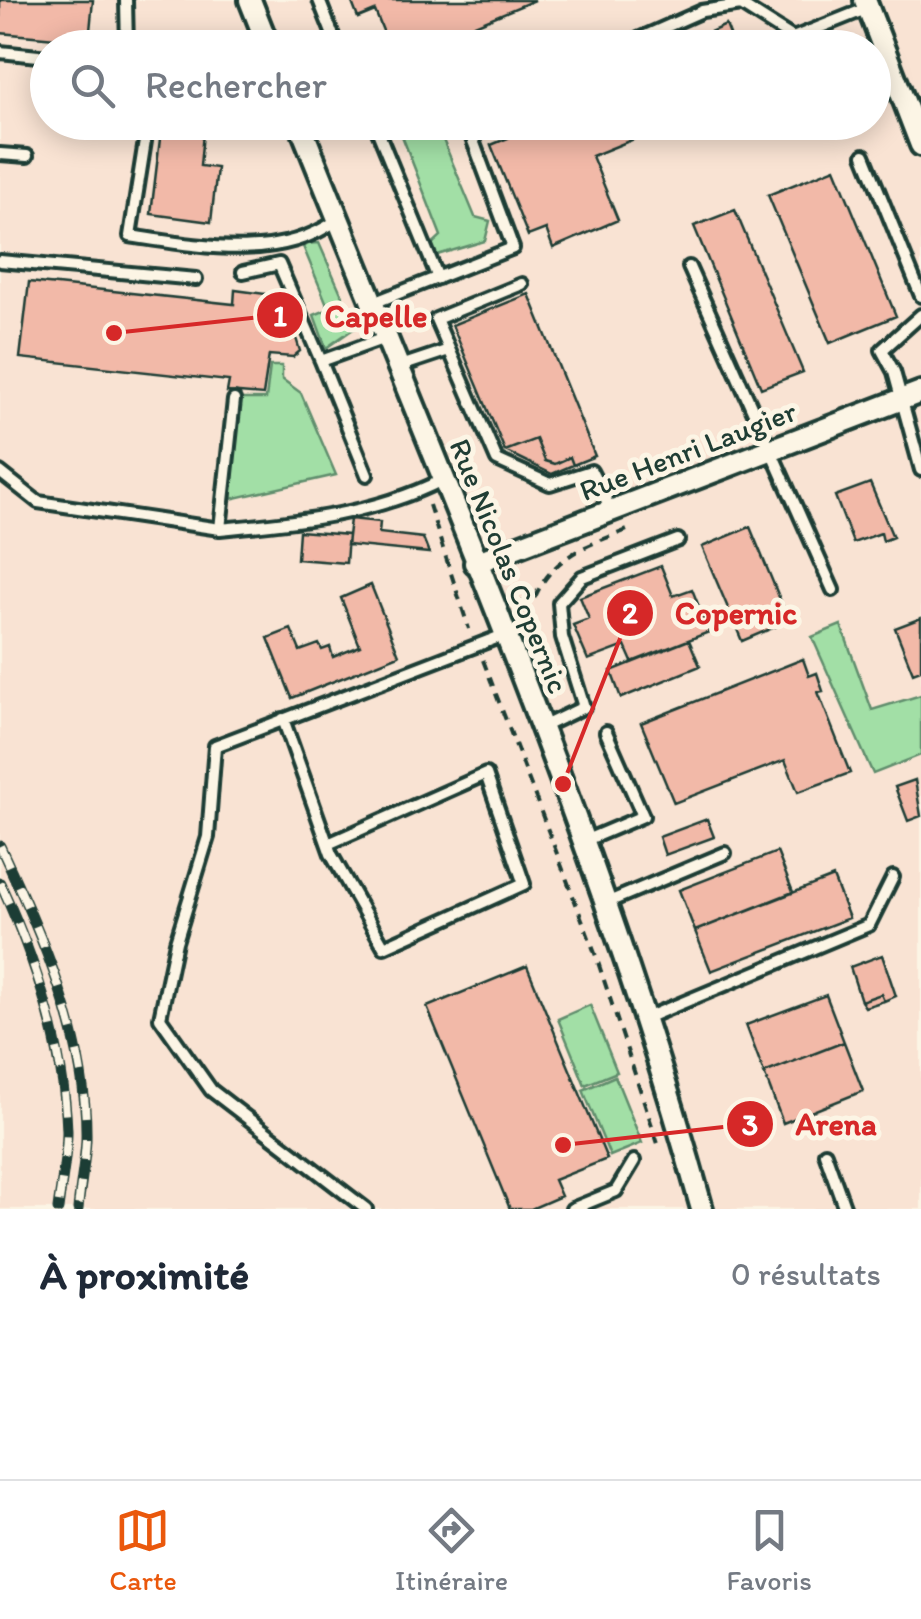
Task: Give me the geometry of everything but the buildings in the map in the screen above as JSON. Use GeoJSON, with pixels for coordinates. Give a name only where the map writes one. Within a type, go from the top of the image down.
{"type":"FeatureCollection","features":[{"type":"Feature","properties":{"kind":"street"},"geometry":{"type":"LineString","coordinates":[[250,0],[262,30]]}},
{"type":"Feature","properties":{"kind":"street"},"geometry":{"type":"LineString","coordinates":[[866,4],[876,30]]}},
{"type":"Feature","properties":{"kind":"street"},"geometry":{"type":"LineString","coordinates":[[891,68],[921,144]]}},
{"type":"Feature","properties":{"kind":"street","name":"Rue Nicolas Copernic"},"geometry":{"type":"LineString","coordinates":[[306,140],[397,367],[433,484],[475,562],[584,840],[646,1018],[700,1208]]}},
{"type":"Feature","properties":{"kind":"street","name":"Rue Henri Laugier"},"geometry":{"type":"LineString","coordinates":[[475,562],[911,396]]}},
{"type":"Feature","properties":{"kind":"lane"},"geometry":{"type":"LineString","coordinates":[[126,0],[127,30]]}},
{"type":"Feature","properties":{"kind":"lane"},"geometry":{"type":"LineString","coordinates":[[319,0],[331,30]]}},
{"type":"Feature","properties":{"kind":"lane"},"geometry":{"type":"LineString","coordinates":[[810,30],[866,4]]}},
{"type":"Feature","properties":{"kind":"lane"},"geometry":{"type":"LineString","coordinates":[[660,30],[702,12],[741,5],[780,30]]}},
{"type":"Feature","properties":{"kind":"lane"},"geometry":{"type":"LineString","coordinates":[[0,52],[30,55]]}},
{"type":"Feature","properties":{"kind":"lane"},"geometry":{"type":"LineString","coordinates":[[381,140],[438,278]]}},
{"type":"Feature","properties":{"kind":"lane"},"geometry":{"type":"LineString","coordinates":[[372,304],[513,248],[473,140]]}},
{"type":"Feature","properties":{"kind":"lane"},"geometry":{"type":"LineString","coordinates":[[145,141],[130,236],[232,251],[324,230],[338,220]]}},
{"type":"Feature","properties":{"kind":"lane"},"geometry":{"type":"LineString","coordinates":[[0,154],[27,156]]}},
{"type":"Feature","properties":{"kind":"lane"},"geometry":{"type":"LineString","coordinates":[[864,155],[921,296]]}},
{"type":"Feature","properties":{"kind":"lane"},"geometry":{"type":"LineString","coordinates":[[0,261],[196,279]]}},
{"type":"Feature","properties":{"kind":"lane"},"geometry":{"type":"LineString","coordinates":[[243,272],[280,264],[368,475]]}},
{"type":"Feature","properties":{"kind":"lane"},"geometry":{"type":"LineString","coordinates":[[689,267],[833,590]]}},
{"type":"Feature","properties":{"kind":"lane"},"geometry":{"type":"LineString","coordinates":[[522,284],[436,319],[497,460],[550,484],[591,471],[612,513]]}},
{"type":"Feature","properties":{"kind":"lane"},"geometry":{"type":"LineString","coordinates":[[921,315],[882,350],[911,396],[921,470]]}},
{"type":"Feature","properties":{"kind":"lane"},"geometry":{"type":"LineString","coordinates":[[321,361],[385,338]]}},
{"type":"Feature","properties":{"kind":"lane"},"geometry":{"type":"LineString","coordinates":[[397,367],[449,350]]}},
{"type":"Feature","properties":{"kind":"lane"},"geometry":{"type":"LineString","coordinates":[[220,529],[234,400]]}},
{"type":"Feature","properties":{"kind":"lane"},"geometry":{"type":"LineString","coordinates":[[0,472],[38,502],[220,529],[306,522],[391,502],[433,484]]}},
{"type":"Feature","properties":{"kind":"lane"},"geometry":{"type":"LineString","coordinates":[[541,727],[584,707],[562,637],[559,603],[582,577],[678,540]]}},
{"type":"Feature","properties":{"kind":"lane"},"geometry":{"type":"LineString","coordinates":[[366,1209],[211,1090],[160,1018],[176,942],[208,837],[215,746],[504,635]]}},
{"type":"Feature","properties":{"kind":"lane"},"geometry":{"type":"LineString","coordinates":[[283,719],[328,844],[384,947],[524,884],[486,774],[328,844]]}},
{"type":"Feature","properties":{"kind":"lane"},"geometry":{"type":"LineString","coordinates":[[584,840],[643,816],[606,732]]}},
{"type":"Feature","properties":{"kind":"lane"},"geometry":{"type":"LineString","coordinates":[[606,903],[725,853]]}},
{"type":"Feature","properties":{"kind":"lane"},"geometry":{"type":"LineString","coordinates":[[646,1018],[869,925],[892,877]]}},
{"type":"Feature","properties":{"kind":"lane"},"geometry":{"type":"LineString","coordinates":[[825,1154],[846,1209]]}},
{"type":"Feature","properties":{"kind":"lane"},"geometry":{"type":"LineString","coordinates":[[572,1209],[616,1191],[634,1161]]}},
{"type":"Feature","properties":{"kind":"path"},"geometry":{"type":"LineString","coordinates":[[433,484],[468,626],[596,956],[662,1155]]}},
{"type":"Feature","properties":{"kind":"path"},"geometry":{"type":"LineString","coordinates":[[468,626],[535,597],[544,578],[571,552],[643,524]]}},
{"type":"Feature","properties":{"kind":"shaded area"},"geometry":{"type":"Polygon","coordinates":[[[0,0],[921,0],[921,1209],[0,1209],[0,0]]]}},
{"type":"Feature","properties":{"kind":"green space"},"geometry":{"type":"Polygon","coordinates":[[[404,140],[443,140],[475,217],[490,221],[485,241],[434,256],[430,246],[441,236],[404,140]]]}},
{"type":"Feature","properties":{"kind":"green space"},"geometry":{"type":"Polygon","coordinates":[[[319,243],[356,327],[326,348],[314,315],[329,309],[302,244],[319,243]]]}},
{"type":"Feature","properties":{"kind":"green space"},"geometry":{"type":"Polygon","coordinates":[[[270,366],[282,366],[282,379],[301,393],[336,475],[231,499],[240,399],[266,399],[270,366]]]}},
{"type":"Feature","properties":{"kind":"green space"},"geometry":{"type":"Polygon","coordinates":[[[841,625],[872,710],[921,695],[921,755],[873,774],[812,637],[841,625]]]}},
{"type":"Feature","properties":{"kind":"green space"},"geometry":{"type":"Polygon","coordinates":[[[590,1005],[617,1072],[585,1085],[558,1019],[590,1005]]]}},
{"type":"Feature","properties":{"kind":"green space"},"geometry":{"type":"Polygon","coordinates":[[[615,1076],[642,1143],[610,1156],[583,1090],[615,1076]]]}},
{"type":"Feature","properties":{"kind":"railway"},"geometry":{"type":"LineString","coordinates":[[0,846],[60,989],[79,1063],[86,1140],[78,1209]]}},
{"type":"Feature","properties":{"kind":"railway"},"geometry":{"type":"LineString","coordinates":[[0,883],[36,973],[60,1067],[67,1131],[58,1209]]}},
{"type":"Feature","properties":{"kind":"place","name":"Capelle"},"geometry":{"type":"Point","coordinates":[114,333]}},
{"type":"Feature","properties":{"kind":"place","name":"Copernic"},"geometry":{"type":"Point","coordinates":[563,784]}},
{"type":"Feature","properties":{"kind":"place","name":"Arena"},"geometry":{"type":"Point","coordinates":[563,1145]}}]}
